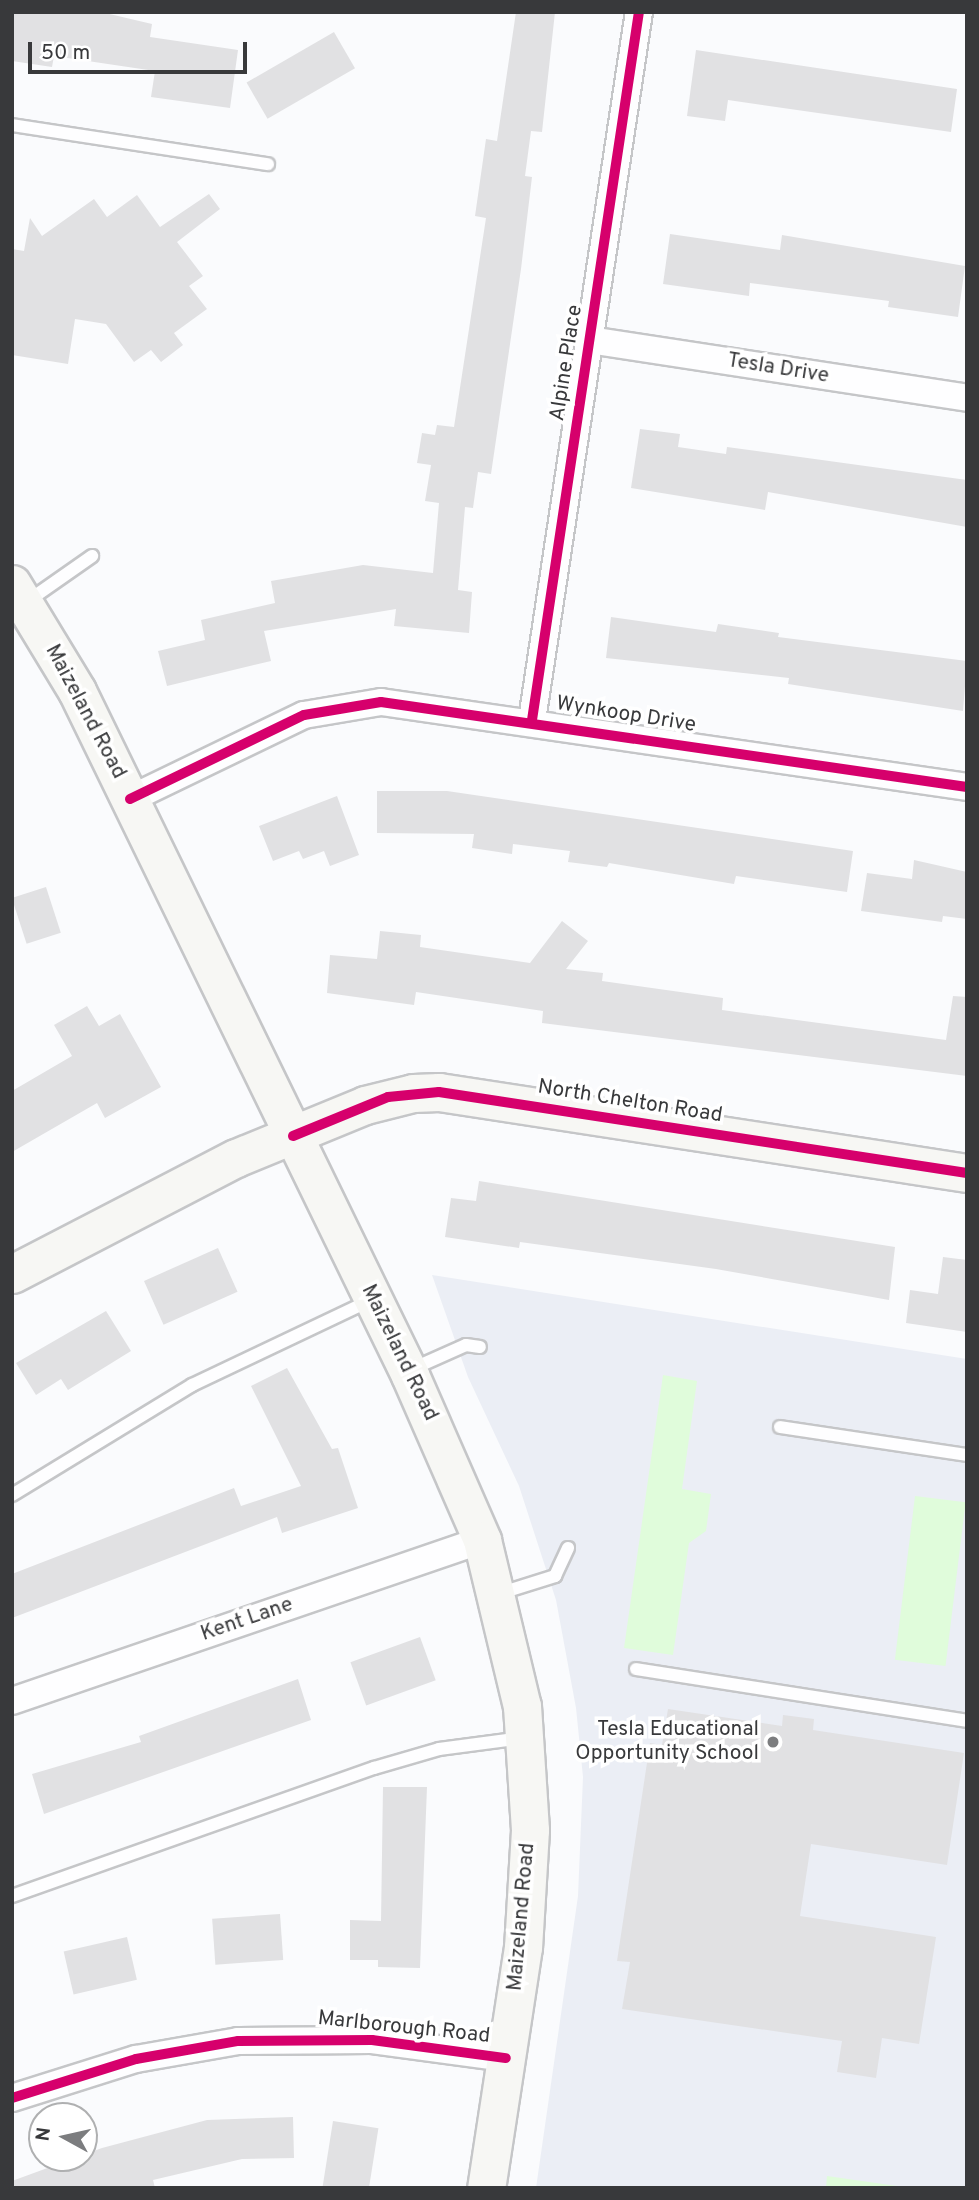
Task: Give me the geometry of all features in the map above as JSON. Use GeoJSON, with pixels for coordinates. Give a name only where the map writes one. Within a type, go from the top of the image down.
{"type":"FeatureCollection","features":[{"type":"Feature","properties":{"kind":"main road","name":"Maizeland Road"},"geometry":{"type":"LineString","coordinates":[[19,593],[77,691],[408,1371],[482,1541],[498,1594],[526,1738],[528,1889],[486,2188]]}},
{"type":"Feature","properties":{"kind":"main road","name":"North Chelton Road"},"geometry":{"type":"LineString","coordinates":[[12,1274],[236,1158],[388,1097],[439,1092],[967,1173]]}},
{"type":"Feature","properties":{"kind":"street","name":"Alpine Place"},"geometry":{"type":"LineString","coordinates":[[532,720],[639,12]]}},
{"type":"Feature","properties":{"kind":"street","name":"Tesla Drive"},"geometry":{"type":"LineString","coordinates":[[590,340],[967,398]]}},
{"type":"Feature","properties":{"kind":"street","name":"Wynkoop Drive"},"geometry":{"type":"LineString","coordinates":[[130,799],[268,730],[343,706],[420,704],[967,787]]}},
{"type":"Feature","properties":{"kind":"street","name":"Kent Lane"},"geometry":{"type":"LineString","coordinates":[[12,1701],[482,1541]]}},
{"type":"Feature","properties":{"kind":"street","name":"Marlborough Road"},"geometry":{"type":"LineString","coordinates":[[12,2098],[136,2059],[239,2041],[372,2040],[506,2058]]}},
{"type":"Feature","properties":{"kind":"lane"},"geometry":{"type":"LineString","coordinates":[[12,125],[268,164]]}},
{"type":"Feature","properties":{"kind":"lane"},"geometry":{"type":"LineString","coordinates":[[19,593],[92,556]]}},
{"type":"Feature","properties":{"kind":"lane"},"geometry":{"type":"LineString","coordinates":[[12,1495],[192,1385],[372,1299]]}},
{"type":"Feature","properties":{"kind":"lane"},"geometry":{"type":"LineString","coordinates":[[408,1371],[466,1345],[480,1347]]}},
{"type":"Feature","properties":{"kind":"lane"},"geometry":{"type":"LineString","coordinates":[[780,1427],[967,1455]]}},
{"type":"Feature","properties":{"kind":"lane"},"geometry":{"type":"LineString","coordinates":[[498,1594],[555,1576],[568,1548]]}},
{"type":"Feature","properties":{"kind":"lane"},"geometry":{"type":"LineString","coordinates":[[636,1669],[967,1721]]}},
{"type":"Feature","properties":{"kind":"lane"},"geometry":{"type":"LineString","coordinates":[[12,1896],[374,1768],[439,1749],[526,1738]]}},
{"type":"Feature","properties":{"kind":"shaded area","name":"Tesla Educational Opportunity School"},"geometry":{"type":"Polygon","coordinates":[[[432,1275],[967,1359],[967,2188],[536,2188],[578,1896],[583,1777],[576,1708],[556,1600],[519,1486],[468,1377],[432,1275]]]}},
{"type":"Feature","properties":{"kind":"green space"},"geometry":{"type":"Polygon","coordinates":[[[663,1375],[697,1381],[682,1489],[711,1494],[706,1531],[689,1543],[673,1655],[624,1648],[663,1375]]]}},
{"type":"Feature","properties":{"kind":"green space"},"geometry":{"type":"Polygon","coordinates":[[[915,1496],[966,1502],[946,1666],[895,1660],[915,1496]]]}},
{"type":"Feature","properties":{"kind":"green space"},"geometry":{"type":"Polygon","coordinates":[[[827,2176],[911,2188],[826,2188],[827,2176]]]}},
{"type":"Feature","properties":{"kind":"building"},"geometry":{"type":"Polygon","coordinates":[[[101,12],[152,24],[150,37],[238,50],[230,108],[151,97],[155,71],[54,56],[52,67],[12,61],[12,14],[101,12]]]}},
{"type":"Feature","properties":{"kind":"building"},"geometry":{"type":"Polygon","coordinates":[[[516,12],[555,12],[542,132],[531,131],[525,176],[532,177],[491,474],[478,472],[473,508],[465,507],[458,590],[472,592],[469,633],[394,626],[396,609],[264,631],[271,661],[167,686],[158,651],[205,640],[201,620],[275,603],[271,581],[363,565],[433,573],[439,503],[425,501],[431,465],[417,463],[422,433],[435,435],[437,425],[454,427],[486,218],[475,216],[486,139],[497,141],[516,12]]]}},
{"type":"Feature","properties":{"kind":"building"},"geometry":{"type":"Polygon","coordinates":[[[334,32],[355,68],[268,119],[247,82],[334,32]]]}},
{"type":"Feature","properties":{"kind":"building"},"geometry":{"type":"Polygon","coordinates":[[[696,50],[957,89],[951,132],[728,100],[725,121],[687,116],[696,50]]]}},
{"type":"Feature","properties":{"kind":"building"},"geometry":{"type":"Polygon","coordinates":[[[209,194],[220,209],[177,242],[203,276],[189,286],[207,309],[174,333],[183,345],[161,362],[151,350],[134,362],[106,324],[75,319],[68,364],[12,355],[12,249],[24,251],[30,218],[42,236],[94,199],[107,217],[137,195],[160,227],[209,194]]]}},
{"type":"Feature","properties":{"kind":"building"},"geometry":{"type":"Polygon","coordinates":[[[670,234],[780,250],[782,235],[965,266],[958,317],[888,307],[889,301],[750,283],[749,296],[663,284],[670,234]]]}},
{"type":"Feature","properties":{"kind":"building"},"geometry":{"type":"Polygon","coordinates":[[[640,429],[680,434],[678,447],[726,454],[727,447],[967,480],[967,527],[768,492],[765,510],[631,488],[640,429]]]}},
{"type":"Feature","properties":{"kind":"building"},"geometry":{"type":"Polygon","coordinates":[[[611,617],[716,632],[718,624],[779,633],[778,637],[967,661],[963,711],[788,684],[789,678],[606,658],[611,617]]]}},
{"type":"Feature","properties":{"kind":"building"},"geometry":{"type":"Polygon","coordinates":[[[377,791],[447,791],[853,851],[847,892],[736,876],[734,884],[609,863],[607,867],[568,862],[570,851],[513,844],[512,854],[472,848],[474,834],[377,833],[377,791]]]}},
{"type":"Feature","properties":{"kind":"building"},"geometry":{"type":"Polygon","coordinates":[[[337,796],[359,855],[330,866],[324,851],[303,859],[299,851],[273,861],[259,826],[337,796]]]}},
{"type":"Feature","properties":{"kind":"building"},"geometry":{"type":"Polygon","coordinates":[[[914,860],[967,872],[967,919],[943,916],[942,922],[861,911],[867,873],[912,879],[914,860]]]}},
{"type":"Feature","properties":{"kind":"building"},"geometry":{"type":"Polygon","coordinates":[[[46,887],[61,933],[27,944],[12,898],[46,887]]]}},
{"type":"Feature","properties":{"kind":"building"},"geometry":{"type":"Polygon","coordinates":[[[562,921],[588,941],[566,969],[603,973],[602,981],[723,998],[722,1010],[946,1040],[953,996],[967,997],[967,1076],[542,1023],[543,1011],[416,992],[414,1005],[327,993],[330,955],[377,959],[380,931],[421,935],[420,947],[530,963],[562,921]]]}},
{"type":"Feature","properties":{"kind":"building"},"geometry":{"type":"Polygon","coordinates":[[[87,1006],[99,1026],[120,1014],[161,1087],[105,1118],[97,1103],[12,1152],[12,1091],[72,1056],[54,1025],[87,1006]]]}},
{"type":"Feature","properties":{"kind":"building"},"geometry":{"type":"Polygon","coordinates":[[[479,1181],[895,1247],[889,1300],[716,1269],[520,1242],[519,1248],[445,1237],[451,1198],[476,1201],[479,1181]]]}},
{"type":"Feature","properties":{"kind":"building"},"geometry":{"type":"Polygon","coordinates":[[[218,1248],[238,1292],[164,1325],[144,1281],[218,1248]]]}},
{"type":"Feature","properties":{"kind":"building"},"geometry":{"type":"Polygon","coordinates":[[[943,1257],[967,1260],[967,1332],[906,1323],[910,1290],[938,1294],[943,1257]]]}},
{"type":"Feature","properties":{"kind":"building"},"geometry":{"type":"Polygon","coordinates":[[[106,1311],[131,1351],[68,1390],[61,1379],[36,1395],[16,1363],[106,1311]]]}},
{"type":"Feature","properties":{"kind":"building"},"geometry":{"type":"Polygon","coordinates":[[[287,1368],[332,1449],[338,1448],[358,1508],[282,1533],[277,1517],[12,1618],[12,1574],[234,1488],[241,1506],[301,1486],[251,1386],[287,1368]]]}},
{"type":"Feature","properties":{"kind":"building"},"geometry":{"type":"Polygon","coordinates":[[[420,1637],[436,1680],[366,1706],[350,1662],[420,1637]]]}},
{"type":"Feature","properties":{"kind":"building"},"geometry":{"type":"Polygon","coordinates":[[[298,1679],[311,1720],[44,1814],[32,1774],[141,1742],[139,1736],[298,1679]]]}},
{"type":"Feature","properties":{"kind":"building"},"geometry":{"type":"Polygon","coordinates":[[[668,1709],[782,1726],[783,1715],[814,1719],[813,1730],[964,1753],[947,1865],[811,1844],[800,1916],[936,1937],[919,2044],[882,2038],[876,2078],[837,2072],[842,2041],[622,2009],[630,1962],[617,1961],[650,1743],[662,1745],[668,1709]]]}},
{"type":"Feature","properties":{"kind":"building"},"geometry":{"type":"Polygon","coordinates":[[[383,1787],[427,1787],[420,1968],[378,1967],[378,1960],[350,1960],[350,1920],[381,1921],[383,1787]]]}},
{"type":"Feature","properties":{"kind":"building"},"geometry":{"type":"Polygon","coordinates":[[[280,1914],[283,1960],[215,1965],[212,1919],[280,1914]]]}},
{"type":"Feature","properties":{"kind":"building"},"geometry":{"type":"Polygon","coordinates":[[[127,1937],[137,1980],[74,1994],[64,1952],[127,1937]]]}},
{"type":"Feature","properties":{"kind":"building"},"geometry":{"type":"Polygon","coordinates":[[[293,2117],[294,2158],[242,2159],[153,2180],[155,2188],[12,2188],[12,2181],[37,2172],[98,2172],[98,2149],[207,2120],[293,2117]]]}},
{"type":"Feature","properties":{"kind":"building"},"geometry":{"type":"Polygon","coordinates":[[[333,2121],[378,2128],[369,2188],[322,2188],[333,2121]]]}},
{"type":"Feature","properties":{"kind":"cycle path"},"geometry":{"type":"LineString","coordinates":[[532,720],[639,12]]}},
{"type":"Feature","properties":{"kind":"cycle path"},"geometry":{"type":"LineString","coordinates":[[130,799],[304,715],[381,702],[967,787]]}},
{"type":"Feature","properties":{"kind":"cycle path"},"geometry":{"type":"LineString","coordinates":[[293,1136],[388,1097],[439,1092],[967,1173]]}},
{"type":"Feature","properties":{"kind":"cycle path"},"geometry":{"type":"LineString","coordinates":[[12,2098],[136,2059],[238,2041],[372,2040],[506,2058]]}},
{"type":"Feature","properties":{"kind":"place","name":"Tesla Educational Opportunity School"},"geometry":{"type":"Point","coordinates":[773,1742]}}]}
